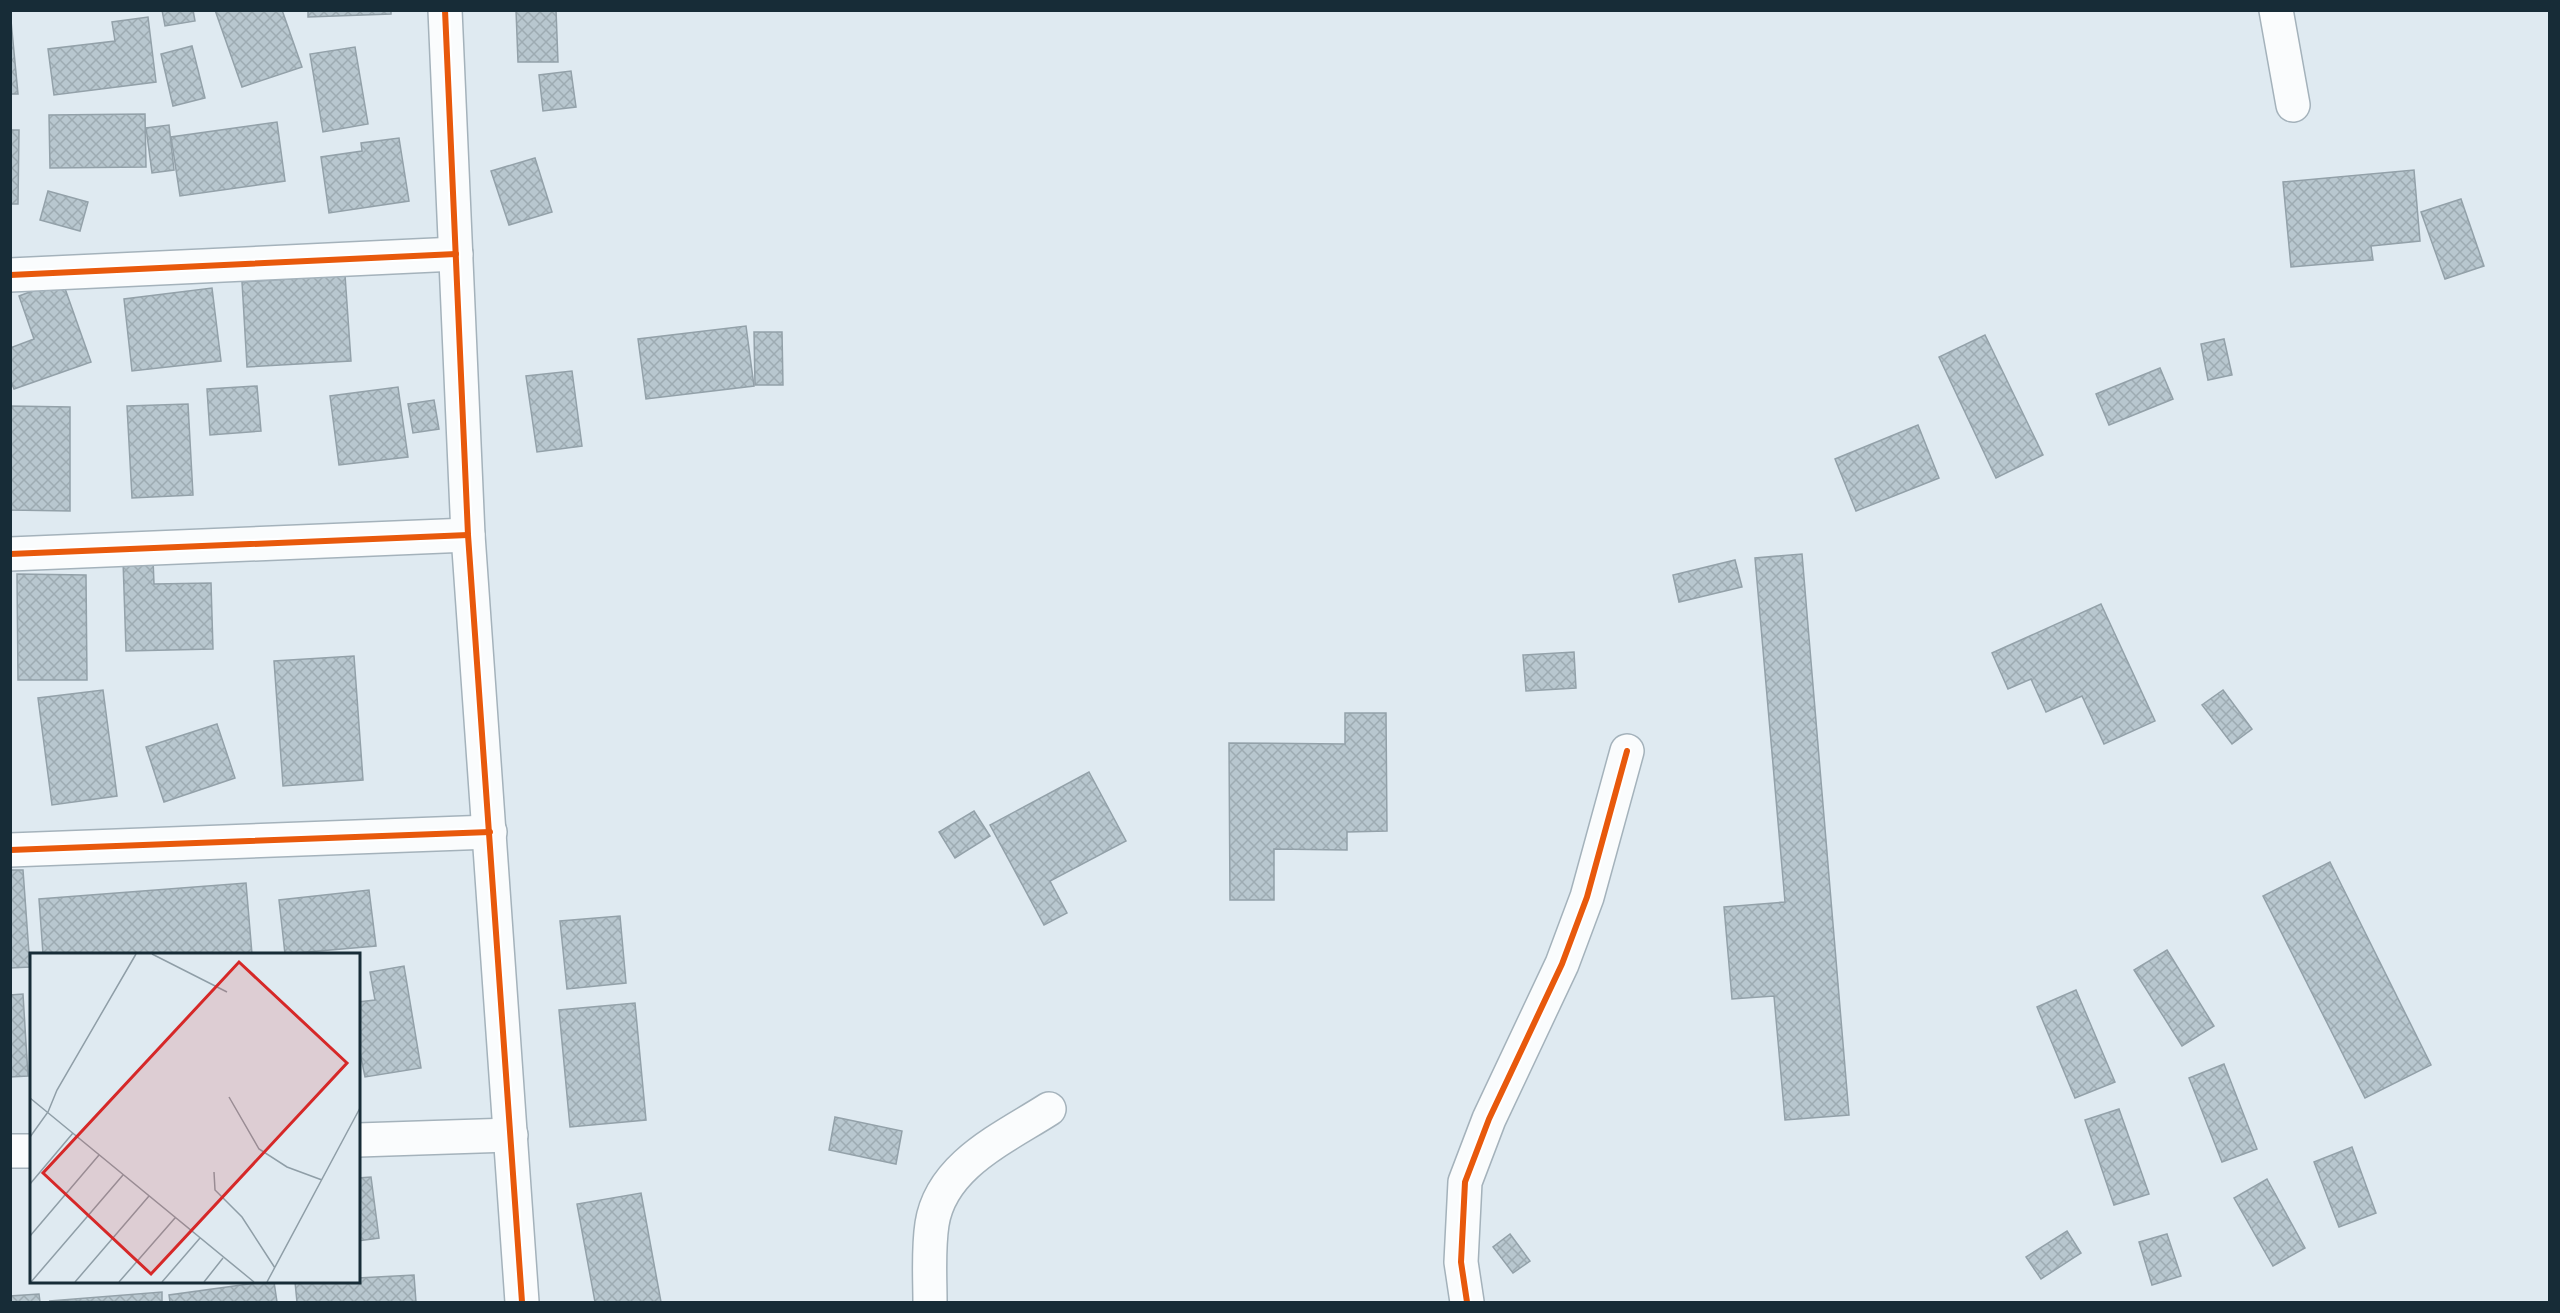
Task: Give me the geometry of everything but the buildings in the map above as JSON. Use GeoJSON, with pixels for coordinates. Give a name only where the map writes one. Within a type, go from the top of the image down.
{"type":"FeatureCollection","features":[{"type":"Feature","properties":{"kind":"street"},"geometry":{"type":"LineString","coordinates":[[445,10],[468,535],[522,1302]]}},
{"type":"Feature","properties":{"kind":"street"},"geometry":{"type":"LineString","coordinates":[[2276,10],[2293,105]]}},
{"type":"Feature","properties":{"kind":"street"},"geometry":{"type":"LineString","coordinates":[[10,274],[456,254]]}},
{"type":"Feature","properties":{"kind":"street"},"geometry":{"type":"LineString","coordinates":[[10,554],[468,535]]}},
{"type":"Feature","properties":{"kind":"street"},"geometry":{"type":"LineString","coordinates":[[1467,1302],[1461,1262],[1465,1182],[1489,1119],[1562,964],[1587,897],[1627,751]]}},
{"type":"Feature","properties":{"kind":"street"},"geometry":{"type":"LineString","coordinates":[[10,850],[490,832]]}},
{"type":"Feature","properties":{"kind":"street"},"geometry":{"type":"LineString","coordinates":[[930,1302],[932,1223],[946,1185],[976,1156],[1049,1109]]}},
{"type":"Feature","properties":{"kind":"street"},"geometry":{"type":"LineString","coordinates":[[360,1140],[511,1136]]}},
{"type":"Feature","properties":{"kind":"street"},"geometry":{"type":"LineString","coordinates":[[10,1151],[30,1150]]}},
{"type":"Feature","properties":{"kind":"cycle path"},"geometry":{"type":"LineString","coordinates":[[445,10],[468,535],[522,1302]]}},
{"type":"Feature","properties":{"kind":"cycle path"},"geometry":{"type":"LineString","coordinates":[[10,275],[456,254]]}},
{"type":"Feature","properties":{"kind":"cycle path"},"geometry":{"type":"LineString","coordinates":[[10,554],[468,535]]}},
{"type":"Feature","properties":{"kind":"cycle path"},"geometry":{"type":"LineString","coordinates":[[1467,1302],[1461,1262],[1465,1182],[1489,1119],[1562,964],[1587,897],[1627,751]]}},
{"type":"Feature","properties":{"kind":"cycle path"},"geometry":{"type":"LineString","coordinates":[[10,850],[490,832]]}}]}
